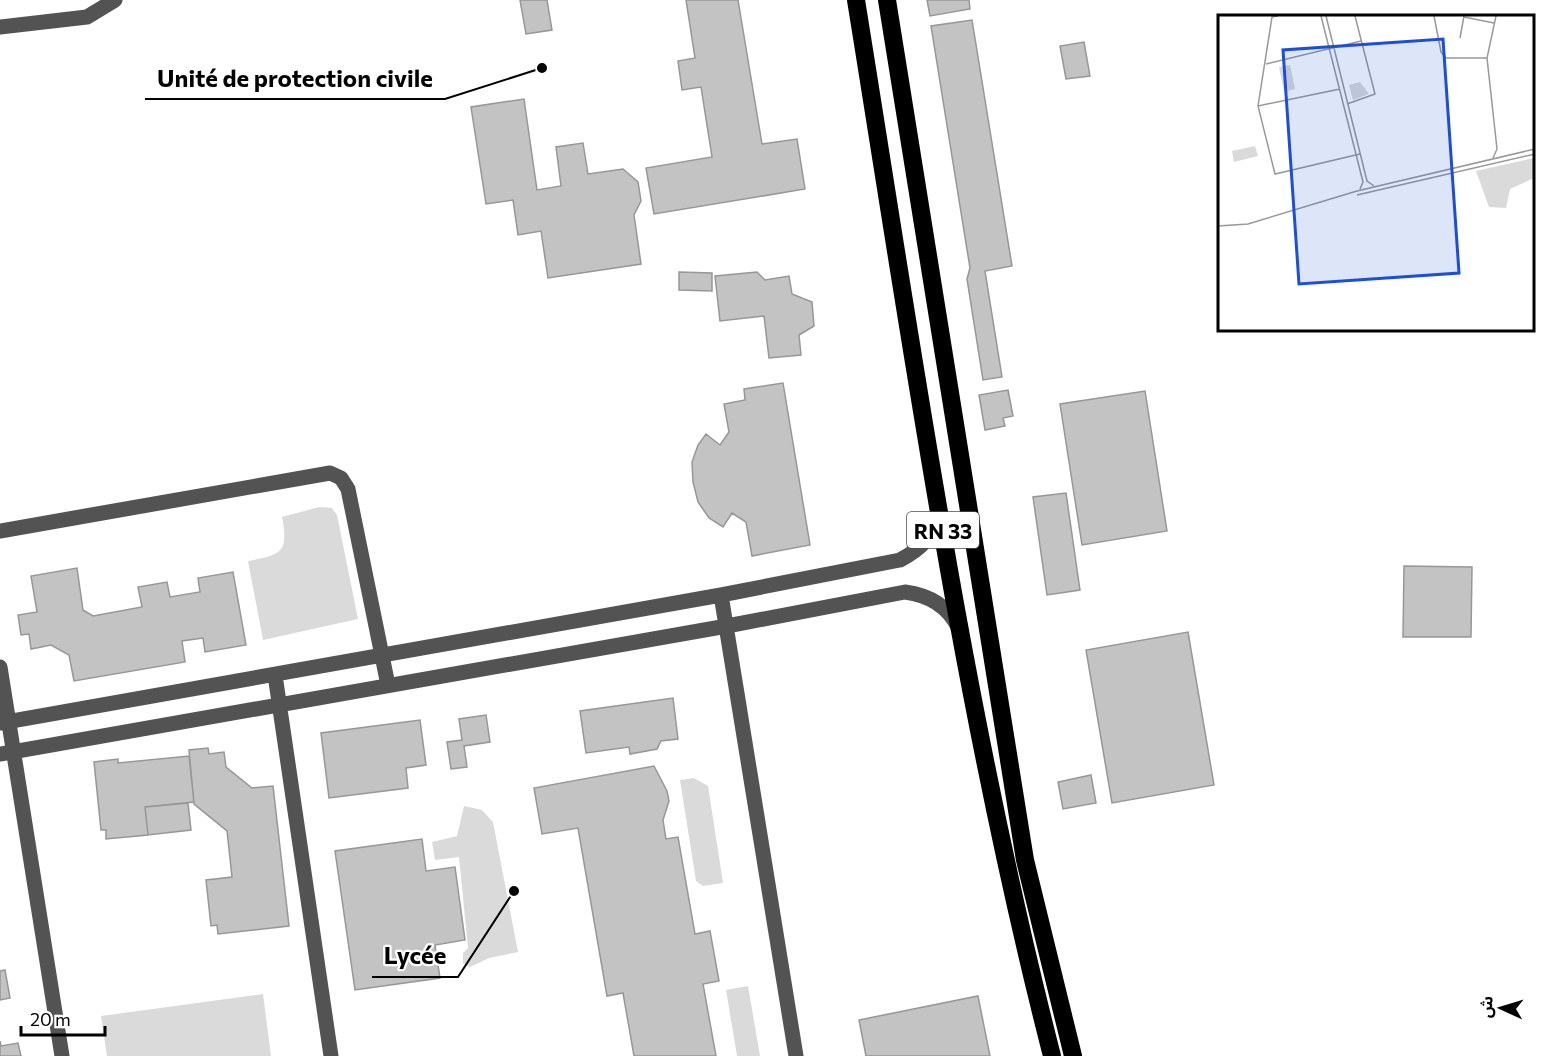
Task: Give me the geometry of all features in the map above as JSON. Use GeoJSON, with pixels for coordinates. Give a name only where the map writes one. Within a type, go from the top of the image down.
{"type":"FeatureCollection","features":[{"type":"Feature","properties":{"kind":"highway","name":"RN 33"},"geometry":{"type":"LineString","coordinates":[[856,0],[961,632],[1008,876],[1052,1056]]}},
{"type":"Feature","properties":{"kind":"highway","name":"RN 33"},"geometry":{"type":"LineString","coordinates":[[887,0],[1025,861],[1073,1056]]}},
{"type":"Feature","properties":{"kind":"street"},"geometry":{"type":"LineString","coordinates":[[0,27],[87,17],[115,0]]}},
{"type":"Feature","properties":{"kind":"street"},"geometry":{"type":"LineString","coordinates":[[0,531],[330,473],[341,478],[348,489],[388,686]]}},
{"type":"Feature","properties":{"kind":"street"},"geometry":{"type":"LineString","coordinates":[[4,722],[721,595],[900,560],[926,542],[937,525],[940,513]]}},
{"type":"Feature","properties":{"kind":"street"},"geometry":{"type":"LineString","coordinates":[[7,753],[280,703],[727,626],[905,591],[933,599],[954,619],[961,632]]}},
{"type":"Feature","properties":{"kind":"street"},"geometry":{"type":"LineString","coordinates":[[721,595],[796,1056]]}},
{"type":"Feature","properties":{"kind":"street"},"geometry":{"type":"LineString","coordinates":[[0,667],[7,753],[62,1056]]}},
{"type":"Feature","properties":{"kind":"street"},"geometry":{"type":"LineString","coordinates":[[275,675],[332,1056]]}},
{"type":"Feature","properties":{"kind":"shaded area"},"geometry":{"type":"Polygon","coordinates":[[[319,507],[332,508],[337,515],[358,619],[263,640],[248,561],[268,557],[280,550],[284,538],[282,517],[319,507]]]}},
{"type":"Feature","properties":{"kind":"shaded area"},"geometry":{"type":"Polygon","coordinates":[[[694,778],[708,786],[723,883],[703,886],[696,881],[680,780],[694,778]]]}},
{"type":"Feature","properties":{"kind":"shaded area"},"geometry":{"type":"Polygon","coordinates":[[[464,806],[482,810],[493,822],[518,952],[489,958],[470,967],[463,963],[463,953],[468,948],[459,857],[435,860],[432,842],[457,836],[464,806]]]}},
{"type":"Feature","properties":{"kind":"shaded area"},"geometry":{"type":"Polygon","coordinates":[[[748,986],[760,1056],[737,1056],[726,990],[748,986]]]}},
{"type":"Feature","properties":{"kind":"shaded area"},"geometry":{"type":"Polygon","coordinates":[[[263,994],[271,1056],[107,1056],[101,1016],[263,994]]]}},
{"type":"Feature","properties":{"kind":"building"},"geometry":{"type":"Polygon","coordinates":[[[520,0],[547,0],[552,30],[526,34],[520,0]]]}},
{"type":"Feature","properties":{"kind":"building"},"geometry":{"type":"Polygon","coordinates":[[[686,0],[738,0],[762,144],[797,139],[805,189],[654,214],[646,168],[712,157],[701,87],[682,90],[678,61],[695,58],[686,0]]]}},
{"type":"Feature","properties":{"kind":"building"},"geometry":{"type":"Polygon","coordinates":[[[927,0],[969,0],[970,9],[930,16],[927,0]]]}},
{"type":"Feature","properties":{"kind":"building"},"geometry":{"type":"Polygon","coordinates":[[[972,20],[1012,266],[985,271],[1002,377],[983,380],[967,279],[970,268],[931,26],[972,20]]]}},
{"type":"Feature","properties":{"kind":"building"},"geometry":{"type":"Polygon","coordinates":[[[1084,42],[1090,76],[1066,79],[1060,46],[1084,42]]]}},
{"type":"Feature","properties":{"kind":"building"},"geometry":{"type":"Polygon","coordinates":[[[524,99],[537,190],[561,186],[556,147],[583,143],[588,174],[623,169],[638,182],[641,201],[634,215],[641,264],[548,278],[541,231],[518,235],[513,200],[486,204],[471,107],[524,99]]]}},
{"type":"Feature","properties":{"kind":"building"},"geometry":{"type":"Polygon","coordinates":[[[679,272],[712,273],[712,291],[679,290],[679,272]]]}},
{"type":"Feature","properties":{"kind":"building"},"geometry":{"type":"Polygon","coordinates":[[[757,272],[765,280],[789,276],[792,294],[812,302],[814,326],[799,335],[801,355],[769,358],[764,316],[720,321],[715,276],[757,272]]]}},
{"type":"Feature","properties":{"kind":"building"},"geometry":{"type":"Polygon","coordinates":[[[783,383],[810,545],[752,556],[746,522],[732,513],[723,527],[709,518],[698,502],[693,482],[692,462],[698,445],[706,434],[720,445],[729,432],[724,404],[745,400],[744,389],[783,383]]]}},
{"type":"Feature","properties":{"kind":"building"},"geometry":{"type":"Polygon","coordinates":[[[1008,390],[1013,416],[1003,418],[1005,426],[985,430],[979,395],[1008,390]]]}},
{"type":"Feature","properties":{"kind":"building"},"geometry":{"type":"Polygon","coordinates":[[[1145,391],[1167,531],[1082,545],[1060,404],[1145,391]]]}},
{"type":"Feature","properties":{"kind":"building"},"geometry":{"type":"Polygon","coordinates":[[[1066,493],[1080,590],[1047,595],[1033,497],[1066,493]]]}},
{"type":"Feature","properties":{"kind":"building"},"geometry":{"type":"Polygon","coordinates":[[[1404,566],[1472,567],[1471,637],[1403,637],[1404,566]]]}},
{"type":"Feature","properties":{"kind":"building"},"geometry":{"type":"Polygon","coordinates":[[[77,568],[83,610],[93,616],[142,607],[138,587],[167,582],[170,597],[200,592],[198,578],[233,572],[246,645],[205,652],[203,638],[182,641],[185,662],[74,681],[69,655],[51,645],[31,649],[29,634],[21,635],[18,615],[37,612],[31,576],[77,568]]]}},
{"type":"Feature","properties":{"kind":"building"},"geometry":{"type":"Polygon","coordinates":[[[1188,632],[1214,785],[1112,803],[1086,650],[1188,632]]]}},
{"type":"Feature","properties":{"kind":"building"},"geometry":{"type":"Polygon","coordinates":[[[673,698],[678,739],[661,741],[657,749],[630,754],[629,747],[586,753],[580,711],[673,698]]]}},
{"type":"Feature","properties":{"kind":"building"},"geometry":{"type":"Polygon","coordinates":[[[486,715],[490,742],[464,746],[467,767],[451,769],[447,742],[462,740],[459,719],[486,715]]]}},
{"type":"Feature","properties":{"kind":"building"},"geometry":{"type":"Polygon","coordinates":[[[420,720],[426,765],[406,768],[408,788],[329,798],[321,733],[420,720]]]}},
{"type":"Feature","properties":{"kind":"building"},"geometry":{"type":"Polygon","coordinates":[[[208,748],[209,754],[224,752],[226,767],[252,788],[273,786],[289,926],[218,934],[217,925],[211,926],[206,880],[232,877],[227,831],[194,804],[189,750],[208,748]]]}},
{"type":"Feature","properties":{"kind":"building"},"geometry":{"type":"Polygon","coordinates":[[[189,756],[194,802],[145,807],[148,835],[106,839],[106,830],[101,830],[94,762],[118,759],[118,763],[189,756]]]}},
{"type":"Feature","properties":{"kind":"building"},"geometry":{"type":"Polygon","coordinates":[[[654,766],[667,791],[669,801],[663,820],[666,839],[678,837],[695,934],[710,931],[719,981],[703,984],[716,1056],[634,1056],[623,993],[607,996],[578,828],[542,834],[534,788],[654,766]]]}},
{"type":"Feature","properties":{"kind":"building"},"geometry":{"type":"Polygon","coordinates":[[[1091,775],[1096,803],[1063,809],[1058,782],[1091,775]]]}},
{"type":"Feature","properties":{"kind":"building"},"geometry":{"type":"Polygon","coordinates":[[[188,803],[191,830],[148,835],[145,807],[188,803]]]}},
{"type":"Feature","properties":{"kind":"building"},"geometry":{"type":"Polygon","coordinates":[[[422,839],[426,871],[455,867],[465,940],[435,945],[440,978],[355,990],[335,851],[422,839]]]}},
{"type":"Feature","properties":{"kind":"building"},"geometry":{"type":"Polygon","coordinates":[[[5,970],[10,998],[0,1000],[0,971],[5,970]]]}},
{"type":"Feature","properties":{"kind":"building"},"geometry":{"type":"Polygon","coordinates":[[[978,996],[990,1056],[866,1056],[859,1020],[978,996]]]}},
{"type":"Feature","properties":{"kind":"building"},"geometry":{"type":"Polygon","coordinates":[[[0,1041],[1,1046],[18,1043],[21,1056],[0,1056],[0,1041]]]}},
{"type":"Feature","properties":{"kind":"place","name":"Unité de protection civile"},"geometry":{"type":"Point","coordinates":[542,68]}},
{"type":"Feature","properties":{"kind":"place","name":"Lycée"},"geometry":{"type":"Point","coordinates":[514,891]}}]}
